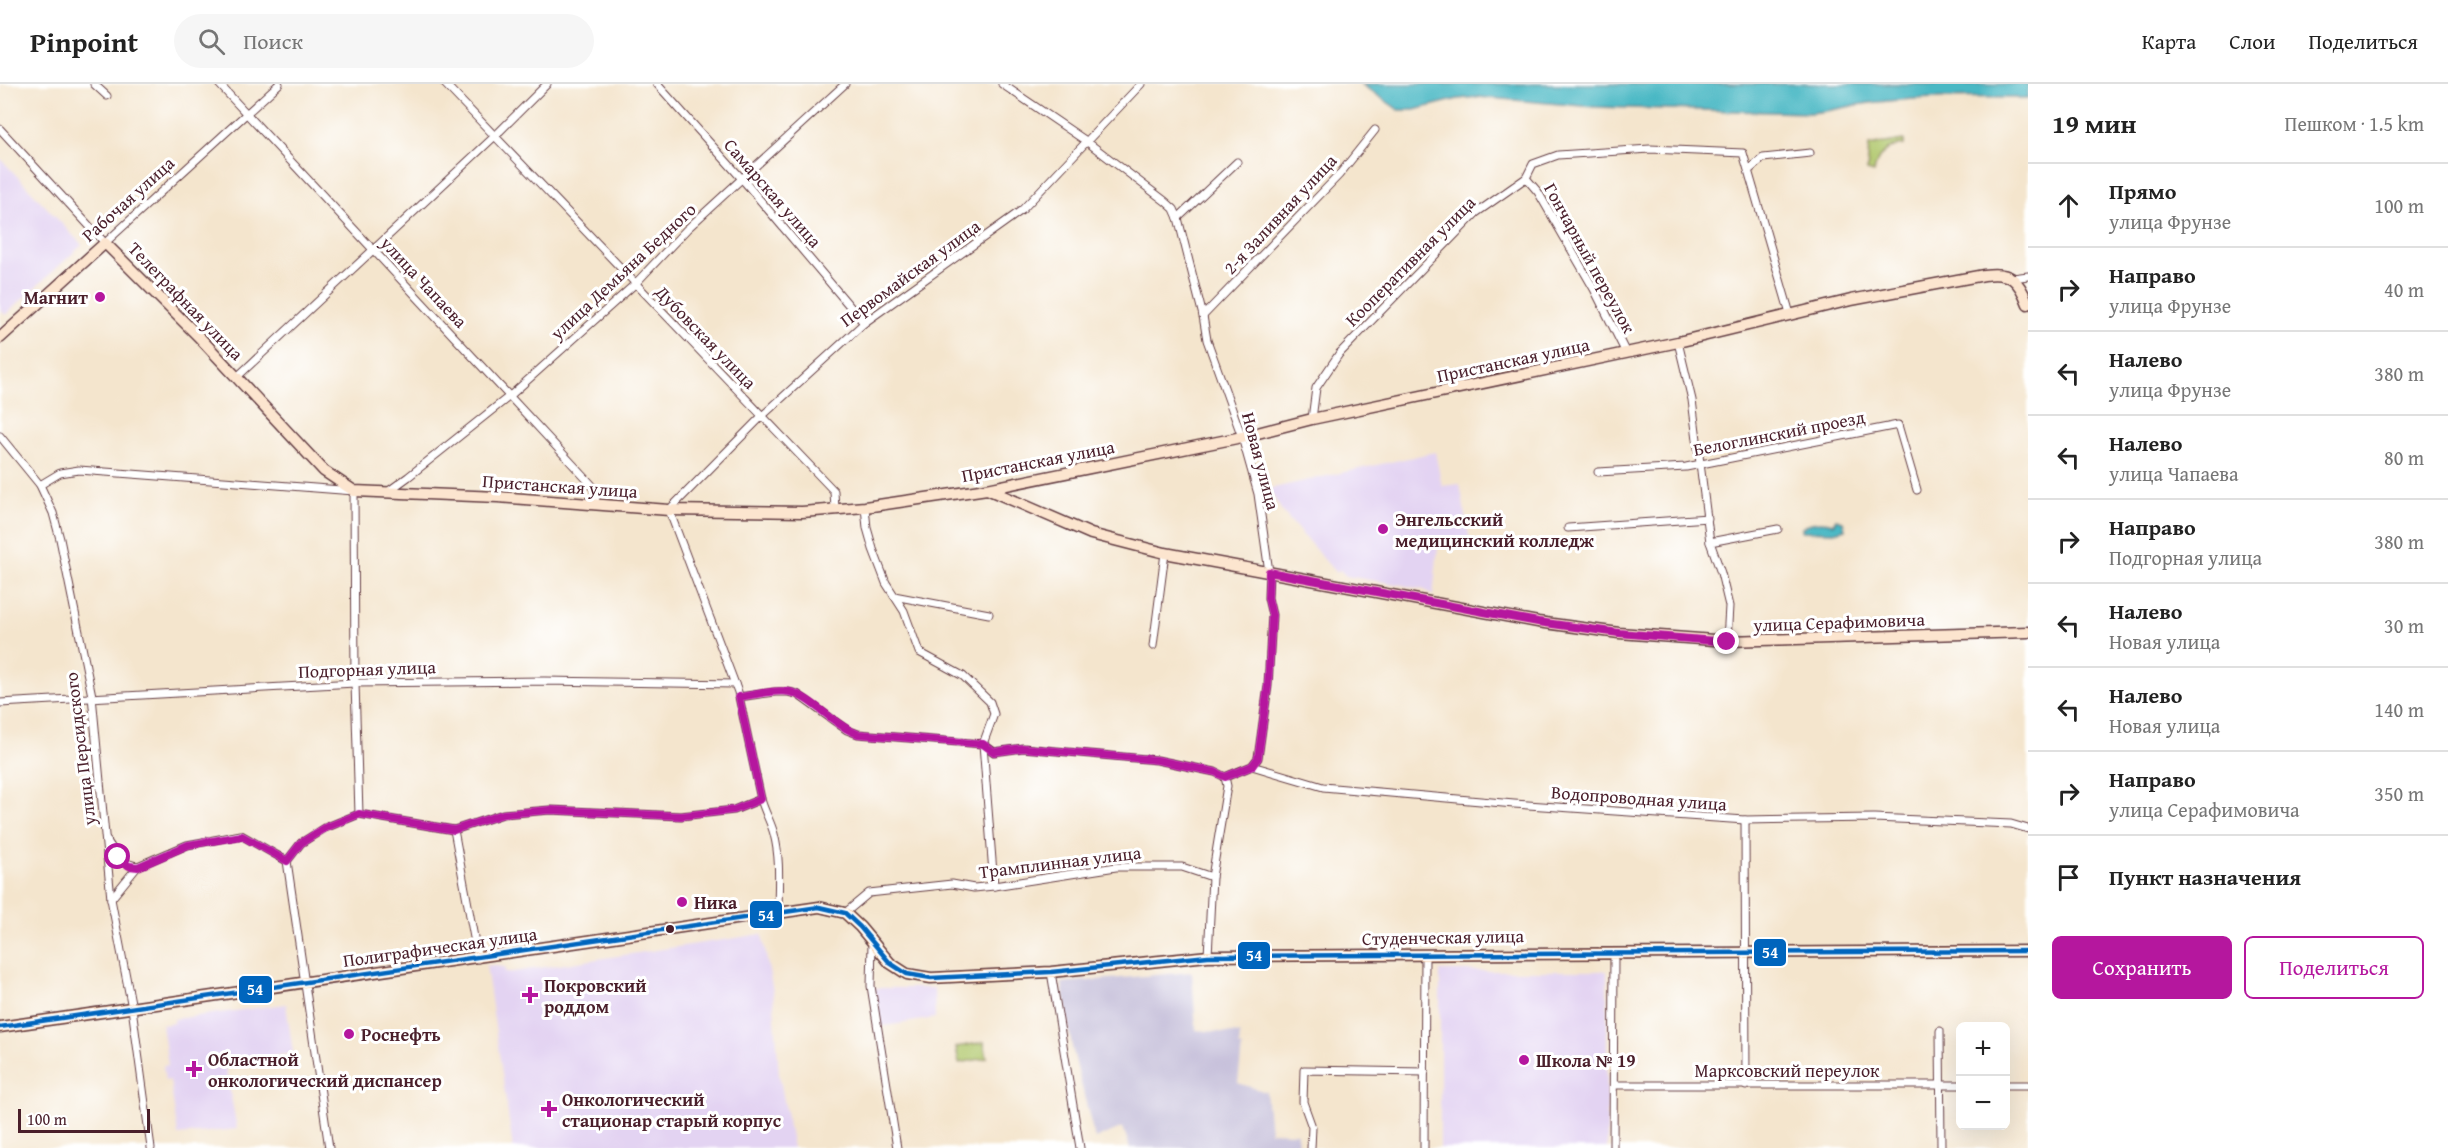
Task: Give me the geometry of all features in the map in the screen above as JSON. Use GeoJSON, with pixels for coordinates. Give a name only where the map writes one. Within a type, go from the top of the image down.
{"type":"FeatureCollection","features":[{"type":"Feature","properties":{"kind":"main road","name":"Полиграфическая улица"},"geometry":{"type":"LineString","coordinates":[[0,1027],[478,959],[819,907],[844,913]]}},
{"type":"Feature","properties":{"kind":"main road"},"geometry":{"type":"LineString","coordinates":[[844,913],[872,942]]}},
{"type":"Feature","properties":{"kind":"main road","name":"Студенческая улица"},"geometry":{"type":"LineString","coordinates":[[872,942],[890,963],[907,974],[931,978],[1051,972],[1208,956],[2028,951]]}},
{"type":"Feature","properties":{"kind":"street"},"geometry":{"type":"LineString","coordinates":[[94,84],[107,96]]}},
{"type":"Feature","properties":{"kind":"street","name":"улица Чапаева"},"geometry":{"type":"LineString","coordinates":[[219,84],[591,483],[595,491],[596,505]]}},
{"type":"Feature","properties":{"kind":"street","name":"Рабочая улица"},"geometry":{"type":"LineString","coordinates":[[0,338],[279,84]]}},
{"type":"Feature","properties":{"kind":"street","name":"Дубовская улица"},"geometry":{"type":"LineString","coordinates":[[445,84],[834,491],[835,510]]}},
{"type":"Feature","properties":{"kind":"street"},"geometry":{"type":"LineString","coordinates":[[237,377],[495,136],[547,84]]}},
{"type":"Feature","properties":{"kind":"street","name":"Самарская улица"},"geometry":{"type":"LineString","coordinates":[[657,84],[743,180],[864,323]]}},
{"type":"Feature","properties":{"kind":"street","name":"Новая улица"},"geometry":{"type":"LineString","coordinates":[[1002,84],[1086,141],[1165,201],[1174,209],[1178,218],[1207,340],[1242,437],[1258,494],[1269,572],[1268,598],[1272,615],[1268,686],[1258,758],[1252,766]]}},
{"type":"Feature","properties":{"kind":"street","name":"Первомайская улица"},"geometry":{"type":"LineString","coordinates":[[669,510],[761,417],[864,323],[1022,210],[1140,84]]}},
{"type":"Feature","properties":{"kind":"street","name":"улица Демьяна Бедного"},"geometry":{"type":"LineString","coordinates":[[385,493],[511,395],[635,284],[687,230],[743,180],[840,86]]}},
{"type":"Feature","properties":{"kind":"street","name":"Телеграфная улица"},"geometry":{"type":"LineString","coordinates":[[0,129],[105,243],[237,377],[324,471],[354,490]]}},
{"type":"Feature","properties":{"kind":"street","name":"2-я Заливная улица"},"geometry":{"type":"LineString","coordinates":[[1203,316],[1339,175],[1375,130]]}},
{"type":"Feature","properties":{"kind":"street","name":"Кооперативная улица"},"geometry":{"type":"LineString","coordinates":[[1312,419],[1316,388],[1339,354],[1476,213],[1526,178],[1533,164],[1558,155],[1650,149],[1743,153],[1749,170]]}},
{"type":"Feature","properties":{"kind":"street"},"geometry":{"type":"LineString","coordinates":[[1790,314],[1749,170],[1763,158],[1810,153]]}},
{"type":"Feature","properties":{"kind":"street"},"geometry":{"type":"LineString","coordinates":[[1178,218],[1237,162]]}},
{"type":"Feature","properties":{"kind":"street","name":"Гончарный переулок"},"geometry":{"type":"LineString","coordinates":[[1526,178],[1538,192],[1626,353]]}},
{"type":"Feature","properties":{"kind":"street","name":"Пристанская улица"},"geometry":{"type":"LineString","coordinates":[[40,485],[60,473],[80,470],[385,493],[498,497],[669,510],[802,512],[865,507],[987,489],[1242,437],[1312,419],[1678,342],[1790,314],[1984,275],[1998,274],[2013,278],[2028,276]]}},
{"type":"Feature","properties":{"kind":"street"},"geometry":{"type":"LineString","coordinates":[[2013,278],[2022,289],[2028,304]]}},
{"type":"Feature","properties":{"kind":"street"},"geometry":{"type":"LineString","coordinates":[[1678,342],[1692,400],[1710,542],[1722,573],[1729,606],[1727,642]]}},
{"type":"Feature","properties":{"kind":"street","name":"Белоглинский проезд"},"geometry":{"type":"LineString","coordinates":[[1598,472],[1686,467],[1898,425],[1917,490]]}},
{"type":"Feature","properties":{"kind":"street","name":"улица Персидского"},"geometry":{"type":"LineString","coordinates":[[0,436],[40,485],[53,513],[60,539],[92,696],[111,899],[132,1008],[151,1148]]}},
{"type":"Feature","properties":{"kind":"street","name":"улица Серафимовича"},"geometry":{"type":"LineString","coordinates":[[987,489],[1091,534],[1165,553],[1538,622],[1619,633],[1727,642],[2028,632]]}},
{"type":"Feature","properties":{"kind":"street"},"geometry":{"type":"LineString","coordinates":[[354,490],[355,683],[359,814]]}},
{"type":"Feature","properties":{"kind":"street"},"geometry":{"type":"LineString","coordinates":[[865,507],[867,528],[873,549],[886,583],[904,610],[919,651],[963,676],[990,702],[994,714],[983,744],[994,886]]}},
{"type":"Feature","properties":{"kind":"street"},"geometry":{"type":"LineString","coordinates":[[669,510],[739,697],[765,816],[774,832],[778,853],[778,914]]}},
{"type":"Feature","properties":{"kind":"street"},"geometry":{"type":"LineString","coordinates":[[1568,528],[1708,518]]}},
{"type":"Feature","properties":{"kind":"street"},"geometry":{"type":"LineString","coordinates":[[1710,542],[1778,529]]}},
{"type":"Feature","properties":{"kind":"street"},"geometry":{"type":"LineString","coordinates":[[1153,646],[1165,553]]}},
{"type":"Feature","properties":{"kind":"street"},"geometry":{"type":"LineString","coordinates":[[894,596],[989,614]]}},
{"type":"Feature","properties":{"kind":"street","name":"Подгорная улица"},"geometry":{"type":"LineString","coordinates":[[0,703],[92,696],[355,683],[544,681],[735,684]]}},
{"type":"Feature","properties":{"kind":"street"},"geometry":{"type":"LineString","coordinates":[[739,697],[788,692],[797,694],[847,730],[858,734],[983,744],[994,752],[1023,748],[1157,760],[1215,772],[1225,777],[1252,766]]}},
{"type":"Feature","properties":{"kind":"street","name":"Водопроводная улица"},"geometry":{"type":"LineString","coordinates":[[1252,766],[1323,787],[1514,804],[1745,820],[1874,818],[2012,824],[2028,829]]}},
{"type":"Feature","properties":{"kind":"street"},"geometry":{"type":"LineString","coordinates":[[1208,956],[1212,878],[1227,786],[1225,777]]}},
{"type":"Feature","properties":{"kind":"street"},"geometry":{"type":"LineString","coordinates":[[329,1148],[287,861],[301,843],[325,828],[359,814],[454,830],[503,814],[550,810],[681,816],[734,810],[761,799]]}},
{"type":"Feature","properties":{"kind":"street"},"geometry":{"type":"LineString","coordinates":[[1745,820],[1746,1086]]}},
{"type":"Feature","properties":{"kind":"street"},"geometry":{"type":"LineString","coordinates":[[454,830],[478,959]]}},
{"type":"Feature","properties":{"kind":"street"},"geometry":{"type":"LineString","coordinates":[[111,899],[138,867],[188,845],[242,836],[287,861]]}},
{"type":"Feature","properties":{"kind":"street"},"geometry":{"type":"LineString","coordinates":[[106,840],[118,857],[129,866],[138,867]]}},
{"type":"Feature","properties":{"kind":"street","name":"Трамплинная улица"},"geometry":{"type":"LineString","coordinates":[[844,913],[869,893],[952,884],[974,888],[994,886],[1116,867],[1182,867],[1212,878]]}},
{"type":"Feature","properties":{"kind":"street"},"geometry":{"type":"LineString","coordinates":[[872,942],[871,986],[897,1148]]}},
{"type":"Feature","properties":{"kind":"street"},"geometry":{"type":"LineString","coordinates":[[1612,1148],[1614,953]]}},
{"type":"Feature","properties":{"kind":"street"},"geometry":{"type":"LineString","coordinates":[[1425,954],[1425,1148]]}},
{"type":"Feature","properties":{"kind":"street"},"geometry":{"type":"LineString","coordinates":[[1051,972],[1080,1148]]}},
{"type":"Feature","properties":{"kind":"street"},"geometry":{"type":"LineString","coordinates":[[1940,1030],[1941,1148]]}},
{"type":"Feature","properties":{"kind":"street"},"geometry":{"type":"LineString","coordinates":[[1311,1148],[1312,1127],[1304,1102],[1304,1070],[1425,1072]]}},
{"type":"Feature","properties":{"kind":"street","name":"Марксовский переулок"},"geometry":{"type":"LineString","coordinates":[[1614,1086],[1956,1085]]}},
{"type":"Feature","properties":{"kind":"street"},"geometry":{"type":"LineString","coordinates":[[2010,1085],[2028,1085]]}},
{"type":"Feature","properties":{"kind":"shaded area"},"geometry":{"type":"Polygon","coordinates":[[[0,158],[82,245],[5,315],[0,309],[0,158]]]}},
{"type":"Feature","properties":{"kind":"shaded area","name":"Энгельсский медицинский колледж"},"geometry":{"type":"Polygon","coordinates":[[[1435,452],[1442,486],[1460,484],[1471,547],[1438,547],[1433,596],[1425,590],[1346,576],[1340,570],[1336,573],[1282,511],[1269,489],[1435,452]]]}},
{"type":"Feature","properties":{"kind":"shaded area"},"geometry":{"type":"Polygon","coordinates":[[[762,934],[773,992],[779,1074],[793,1148],[513,1148],[486,965],[504,967],[506,973],[762,934]]]}},
{"type":"Feature","properties":{"kind":"shaded area","name":"Школа № 19"},"geometry":{"type":"Polygon","coordinates":[[[1440,971],[1607,971],[1607,1148],[1440,1148],[1440,971]]]}},
{"type":"Feature","properties":{"kind":"shaded area"},"geometry":{"type":"Polygon","coordinates":[[[1192,972],[1196,1030],[1240,1034],[1239,1046],[1242,1047],[1238,1083],[1266,1092],[1270,1132],[1297,1133],[1298,1148],[1130,1148],[1123,1127],[1095,1139],[1072,1047],[1062,983],[1192,972]]]}},
{"type":"Feature","properties":{"kind":"shaded area"},"geometry":{"type":"Polygon","coordinates":[[[874,988],[934,988],[935,1018],[879,1027],[874,988]]]}},
{"type":"Feature","properties":{"kind":"shaded area","name":"Областной онкологический диспансер"},"geometry":{"type":"Polygon","coordinates":[[[286,1004],[293,1053],[225,1064],[237,1129],[178,1135],[170,1080],[165,1081],[163,1066],[168,1065],[162,1025],[174,1023],[174,1019],[286,1004]]]}},
{"type":"Feature","properties":{"kind":"green space"},"geometry":{"type":"Polygon","coordinates":[[[1904,140],[1904,145],[1892,147],[1883,153],[1874,173],[1867,171],[1869,146],[1904,140]]]}},
{"type":"Feature","properties":{"kind":"green space"},"geometry":{"type":"Polygon","coordinates":[[[984,1042],[987,1058],[959,1063],[956,1047],[984,1042]]]}},
{"type":"Feature","properties":{"kind":"water"},"geometry":{"type":"Polygon","coordinates":[[[1361,84],[2028,84],[2028,98],[1964,97],[1899,100],[1810,113],[1595,107],[1478,97],[1458,99],[1414,110],[1399,110],[1361,84]]]}},
{"type":"Feature","properties":{"kind":"water"},"geometry":{"type":"Polygon","coordinates":[[[1836,519],[1843,521],[1845,529],[1834,532],[1802,531],[1802,528],[1808,524],[1821,522],[1833,524],[1836,519]]]}},
{"type":"Feature","properties":{"kind":"transit line","name":"54"},"geometry":{"type":"LineString","coordinates":[[0,1027],[819,907],[845,913],[890,963],[907,974],[931,978],[1051,972],[1208,956],[2028,951]]}},
{"type":"Feature","properties":{"kind":"place","name":"Магнит"},"geometry":{"type":"Point","coordinates":[100,297]}},
{"type":"Feature","properties":{"kind":"place","name":"Энгельсский медицинский колледж"},"geometry":{"type":"Point","coordinates":[1383,529]}},
{"type":"Feature","properties":{"kind":"place","name":"Ника"},"geometry":{"type":"Point","coordinates":[682,902]}},
{"type":"Feature","properties":{"kind":"place","name":"Покровский роддом"},"geometry":{"type":"Point","coordinates":[530,995]}},
{"type":"Feature","properties":{"kind":"place","name":"Роснефть"},"geometry":{"type":"Point","coordinates":[349,1034]}},
{"type":"Feature","properties":{"kind":"place","name":"Школа № 19"},"geometry":{"type":"Point","coordinates":[1524,1060]}},
{"type":"Feature","properties":{"kind":"place","name":"Областной онкологический диспансер"},"geometry":{"type":"Point","coordinates":[194,1069]}},
{"type":"Feature","properties":{"kind":"place","name":"Онкологический стационар старый корпус"},"geometry":{"type":"Point","coordinates":[549,1109]}},
{"type":"Feature","properties":{"kind":"route"},"geometry":{"type":"LineString","coordinates":[[118,857],[129,866],[138,867],[188,845],[242,836],[287,861],[301,843],[325,828],[359,814],[454,830],[503,814],[550,810],[681,816],[734,810],[761,799],[739,697],[775,692],[797,694],[847,730],[858,734],[983,744],[994,752],[1023,748],[1157,760],[1215,772],[1225,777],[1252,766],[1258,758],[1268,686],[1272,615],[1268,598],[1269,572],[1538,622],[1619,633],[1727,642]]}}]}
